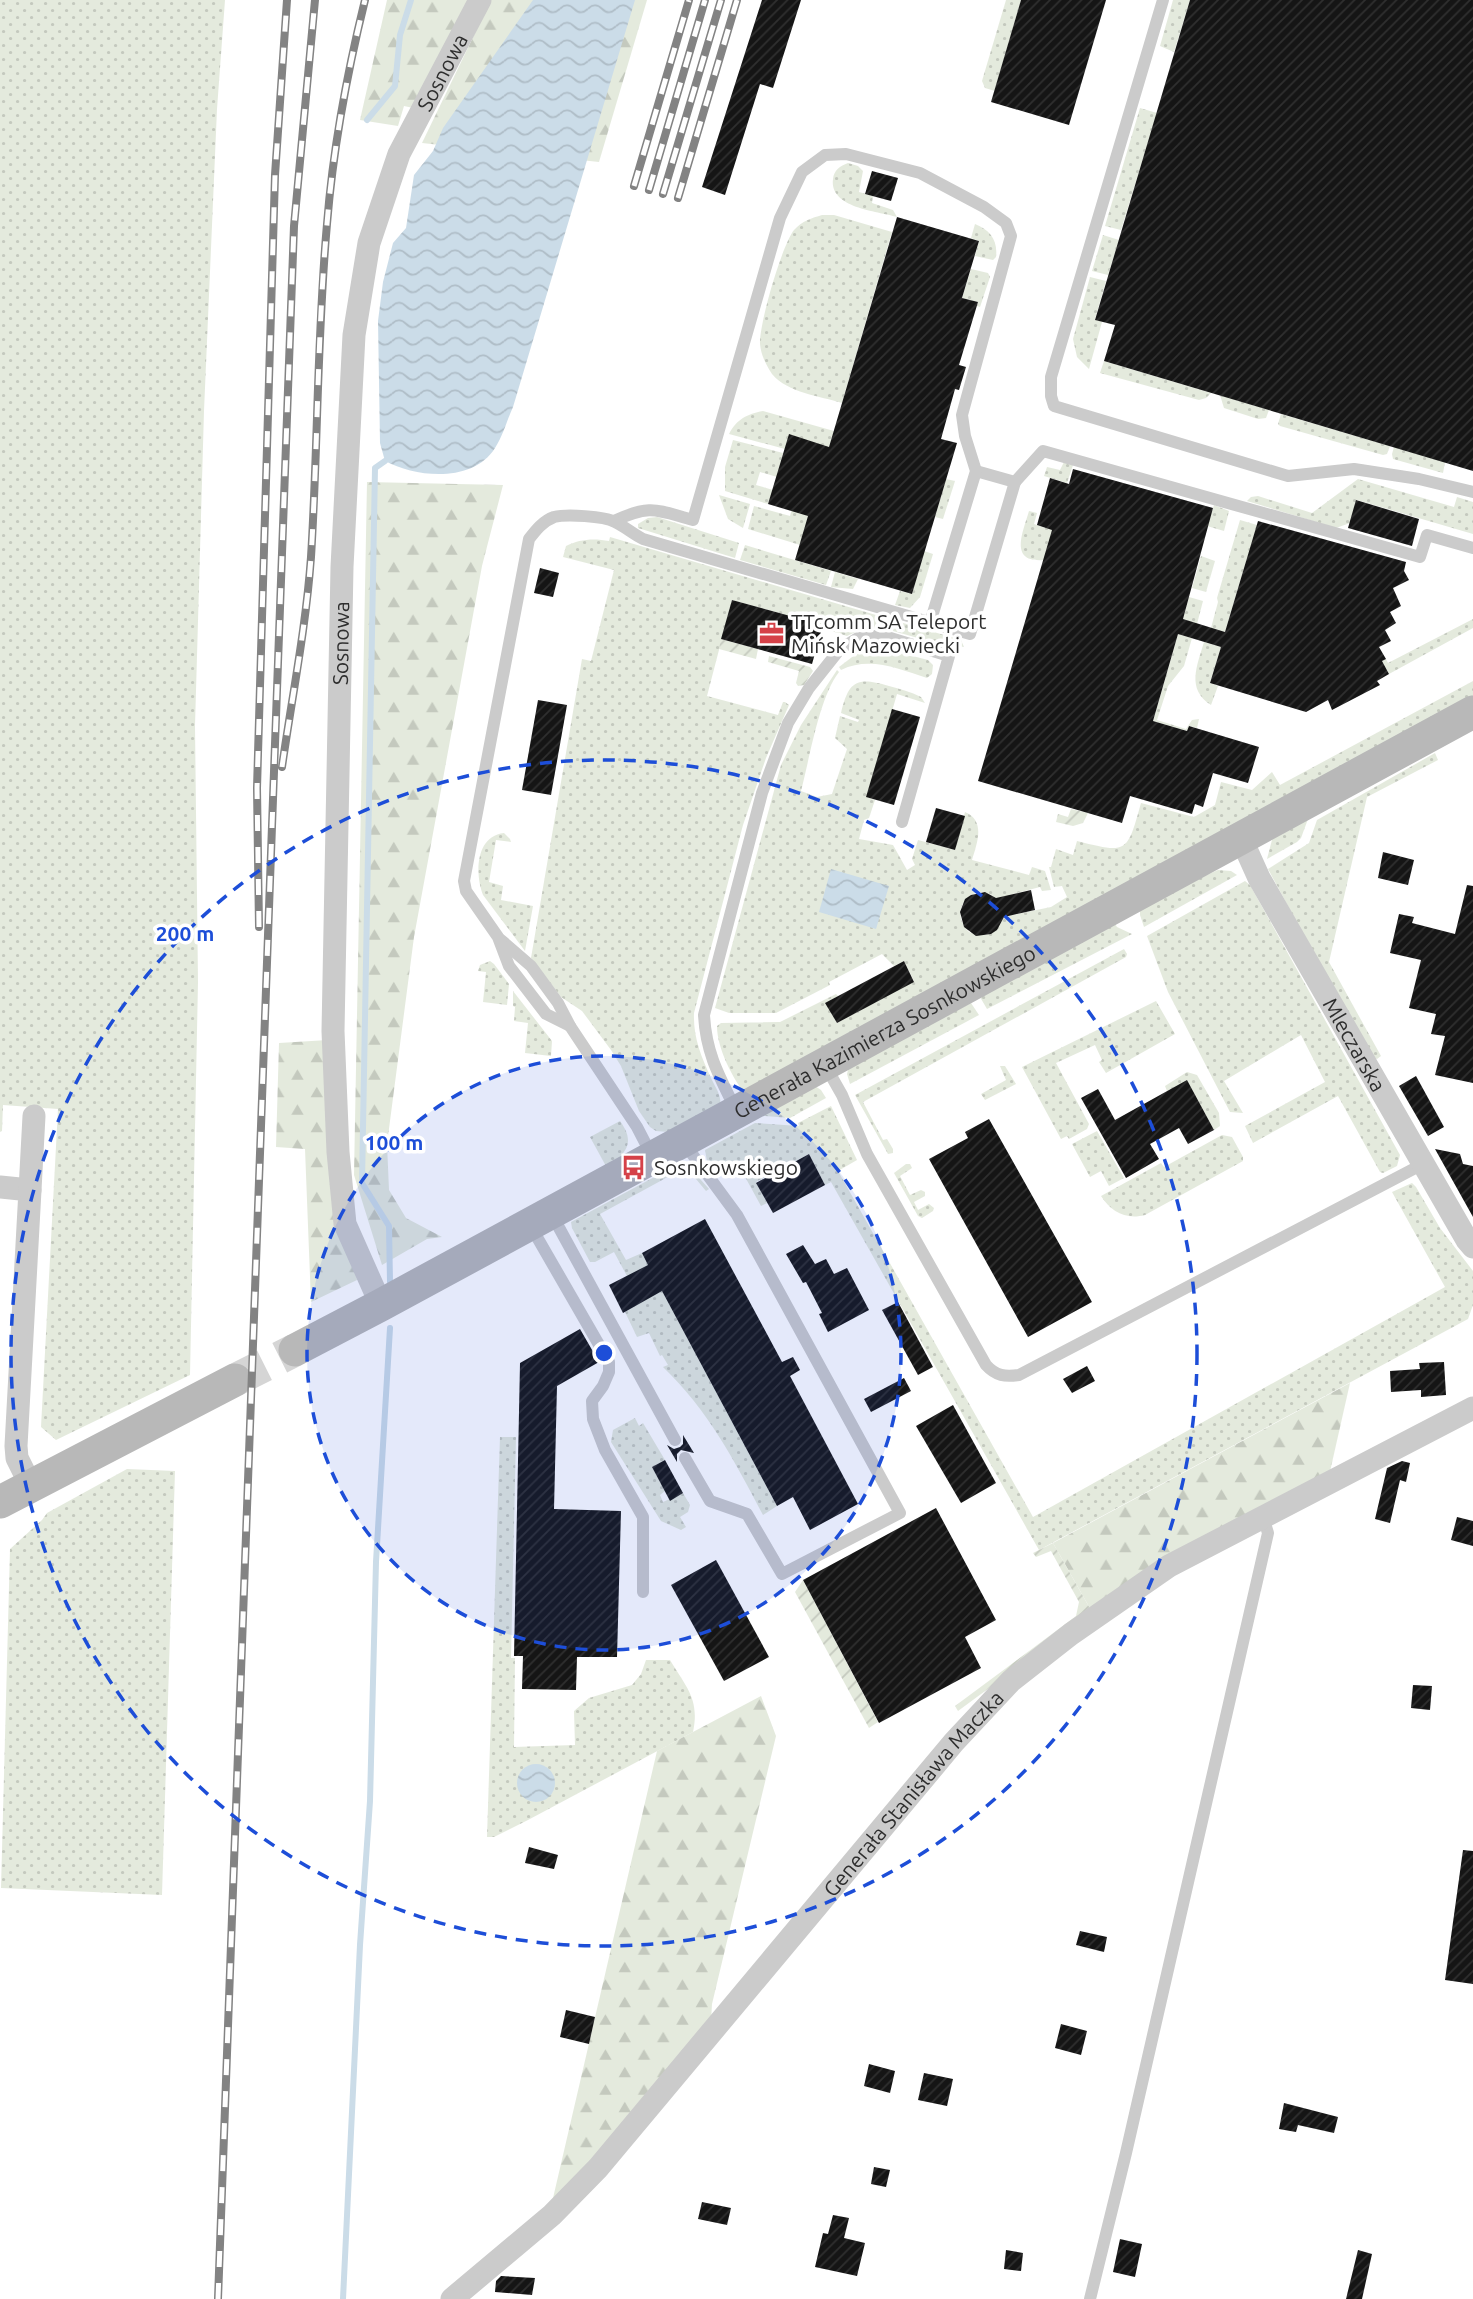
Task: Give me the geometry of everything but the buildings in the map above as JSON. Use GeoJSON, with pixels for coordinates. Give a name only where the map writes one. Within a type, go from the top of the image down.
{"type":"FeatureCollection","features":[{"type":"Feature","properties":{"kind":"street","name":"Sosnowa"},"geometry":{"type":"LineString","coordinates":[[381,1305],[345,1224],[338,1152],[333,1031],[342,567],[354,335],[369,243],[400,154],[480,0]]}},
{"type":"Feature","properties":{"kind":"street","name":"Generała Kazimierza Sosnkowskiego"},"geometry":{"type":"LineString","coordinates":[[295,1350],[1473,712]]}},
{"type":"Feature","properties":{"kind":"street","name":"Mleczarska"},"geometry":{"type":"LineString","coordinates":[[1241,838],[1259,878],[1466,1240],[1473,1247]]}},
{"type":"Feature","properties":{"kind":"street"},"geometry":{"type":"LineString","coordinates":[[31,1486],[18,1458],[16,1446],[34,1116]]}},
{"type":"Feature","properties":{"kind":"street"},"geometry":{"type":"LineString","coordinates":[[0,1187],[30,1190]]}},
{"type":"Feature","properties":{"kind":"street"},"geometry":{"type":"LineString","coordinates":[[0,1502],[235,1380]]}},
{"type":"Feature","properties":{"kind":"street","name":"Generała Stanisława Maczka"},"geometry":{"type":"LineString","coordinates":[[452,2299],[552,2215],[598,2168],[954,1742],[1011,1681],[1070,1634],[1168,1566],[1473,1408]]}},
{"type":"Feature","properties":{"kind":"lane"},"geometry":{"type":"LineString","coordinates":[[1163,0],[1051,377],[1054,406],[1288,476],[1354,469],[1419,479],[1473,492]]}},
{"type":"Feature","properties":{"kind":"lane"},"geometry":{"type":"LineString","coordinates":[[614,522],[652,509],[693,520],[780,218],[802,172],[825,155],[846,154],[920,173],[984,207],[1006,223],[1011,236],[962,415],[965,436],[976,471],[930,623]]}},
{"type":"Feature","properties":{"kind":"lane"},"geometry":{"type":"LineString","coordinates":[[653,1158],[637,1126],[570,1026],[546,1014],[509,965],[498,937],[472,902],[464,881],[530,539],[541,525],[555,517],[581,516],[614,522],[643,539],[970,634],[1015,482],[1043,450],[1420,557],[1427,535],[1473,548]]}},
{"type":"Feature","properties":{"kind":"lane"},"geometry":{"type":"LineString","coordinates":[[976,471],[1015,482]]}},
{"type":"Feature","properties":{"kind":"lane"},"geometry":{"type":"LineString","coordinates":[[737,1112],[712,1062],[705,1036],[704,1015],[710,989],[762,793],[788,723],[809,688],[840,649],[861,636],[884,636],[949,656],[902,822]]}},
{"type":"Feature","properties":{"kind":"lane"},"geometry":{"type":"LineString","coordinates":[[825,1065],[842,1095],[867,1154],[986,1365],[993,1373],[1005,1377],[1019,1375],[1423,1164]]}},
{"type":"Feature","properties":{"kind":"lane"},"geometry":{"type":"LineString","coordinates":[[683,1141],[737,1215],[900,1513],[782,1574],[747,1514],[710,1501],[685,1458]]}},
{"type":"Feature","properties":{"kind":"lane"},"geometry":{"type":"LineString","coordinates":[[540,1219],[675,1440]]}},
{"type":"Feature","properties":{"kind":"lane"},"geometry":{"type":"LineString","coordinates":[[540,1219],[609,1362],[609,1372],[603,1386],[592,1401],[593,1419],[605,1450],[643,1517],[643,1592]]}},
{"type":"Feature","properties":{"kind":"lane"},"geometry":{"type":"LineString","coordinates":[[1090,2299],[1268,1533],[1263,1517]]}},
{"type":"Feature","properties":{"kind":"green space"},"geometry":{"type":"Polygon","coordinates":[[[0,0],[225,0],[217,109],[204,411],[195,726],[198,982],[190,1375],[56,1440],[41,1427],[58,1109],[3,1105],[0,1132],[0,0]]]}},
{"type":"Feature","properties":{"kind":"green space"},"geometry":{"type":"Polygon","coordinates":[[[387,0],[472,0],[418,109],[404,106],[398,126],[360,120],[387,0]]]}},
{"type":"Feature","properties":{"kind":"green space"},"geometry":{"type":"Polygon","coordinates":[[[491,0],[647,0],[599,162],[422,143],[491,0]]]}},
{"type":"Feature","properties":{"kind":"green space"},"geometry":{"type":"Polygon","coordinates":[[[1006,0],[1021,0],[995,91],[985,88],[982,81],[1006,0]]]}},
{"type":"Feature","properties":{"kind":"green space"},"geometry":{"type":"Polygon","coordinates":[[[1173,0],[1190,0],[1174,52],[1160,46],[1173,0]]]}},
{"type":"Feature","properties":{"kind":"green space"},"geometry":{"type":"Polygon","coordinates":[[[1140,108],[1157,113],[1121,230],[1105,226],[1140,108]]]}},
{"type":"Feature","properties":{"kind":"green space"},"geometry":{"type":"Polygon","coordinates":[[[848,163],[863,171],[859,192],[873,196],[872,203],[893,210],[897,217],[856,207],[838,196],[833,179],[838,169],[848,163]]]}},
{"type":"Feature","properties":{"kind":"green space"},"geometry":{"type":"Polygon","coordinates":[[[822,215],[834,215],[892,232],[842,403],[787,386],[772,374],[760,344],[767,303],[789,238],[800,224],[822,215]]]}},
{"type":"Feature","properties":{"kind":"green space"},"geometry":{"type":"Polygon","coordinates":[[[975,224],[985,229],[994,241],[996,257],[993,260],[975,256],[979,241],[971,238],[975,224]]]}},
{"type":"Feature","properties":{"kind":"green space"},"geometry":{"type":"Polygon","coordinates":[[[1103,235],[1119,240],[1108,275],[1092,271],[1103,235]]]}},
{"type":"Feature","properties":{"kind":"green space"},"geometry":{"type":"Polygon","coordinates":[[[971,269],[988,273],[990,277],[980,307],[977,306],[978,302],[962,298],[971,269]]]}},
{"type":"Feature","properties":{"kind":"green space"},"geometry":{"type":"Polygon","coordinates":[[[1090,277],[1106,281],[1095,319],[1102,322],[1089,369],[1077,357],[1073,339],[1090,277]]]}},
{"type":"Feature","properties":{"kind":"green space"},"geometry":{"type":"Polygon","coordinates":[[[1104,361],[1211,393],[1199,400],[1100,373],[1104,361]]]}},
{"type":"Feature","properties":{"kind":"green space"},"geometry":{"type":"Polygon","coordinates":[[[1220,395],[1269,410],[1266,418],[1258,419],[1224,408],[1220,395]]]}},
{"type":"Feature","properties":{"kind":"green space"},"geometry":{"type":"Polygon","coordinates":[[[763,411],[834,431],[817,487],[785,449],[729,434],[743,418],[763,411]]]}},
{"type":"Feature","properties":{"kind":"green space"},"geometry":{"type":"Polygon","coordinates":[[[1281,414],[1390,446],[1387,454],[1383,455],[1280,426],[1278,424],[1281,414]]]}},
{"type":"Feature","properties":{"kind":"green space"},"geometry":{"type":"Polygon","coordinates":[[[733,440],[783,453],[777,477],[760,472],[756,485],[773,490],[768,504],[725,491],[725,467],[733,440]]]}},
{"type":"Feature","properties":{"kind":"green space"},"geometry":{"type":"Polygon","coordinates":[[[1394,447],[1445,462],[1443,473],[1393,459],[1394,447]]]}},
{"type":"Feature","properties":{"kind":"green space"},"geometry":{"type":"Polygon","coordinates":[[[1064,462],[1073,465],[1067,483],[1044,476],[1047,467],[1060,470],[1064,462]]]}},
{"type":"Feature","properties":{"kind":"green space"},"geometry":{"type":"Polygon","coordinates":[[[946,479],[955,481],[943,519],[935,517],[946,479]]]}},
{"type":"Feature","properties":{"kind":"green space"},"geometry":{"type":"Polygon","coordinates":[[[1358,479],[1454,507],[1457,497],[1473,502],[1473,534],[1357,500],[1350,523],[1336,528],[1247,501],[1258,496],[1312,513],[1358,479]]]}},
{"type":"Feature","properties":{"kind":"green space"},"geometry":{"type":"Polygon","coordinates":[[[367,482],[503,485],[482,566],[414,937],[387,1144],[389,1190],[406,1218],[442,1237],[427,1239],[382,1265],[354,1175],[367,482]]]}},
{"type":"Feature","properties":{"kind":"green space"},"geometry":{"type":"Polygon","coordinates":[[[797,491],[814,496],[800,545],[748,529],[754,506],[790,516],[797,491]]]}},
{"type":"Feature","properties":{"kind":"green space"},"geometry":{"type":"Polygon","coordinates":[[[719,495],[750,504],[743,528],[728,519],[719,495]]]}},
{"type":"Feature","properties":{"kind":"green space"},"geometry":{"type":"Polygon","coordinates":[[[1060,505],[1044,560],[1026,557],[1021,544],[1029,511],[1037,513],[1034,524],[1045,528],[1060,505]]]}},
{"type":"Feature","properties":{"kind":"green space"},"geometry":{"type":"Polygon","coordinates":[[[1214,505],[1229,511],[1224,531],[1207,526],[1214,505]]]}},
{"type":"Feature","properties":{"kind":"green space"},"geometry":{"type":"Polygon","coordinates":[[[657,517],[739,543],[735,558],[638,528],[638,524],[648,518],[657,517]]]}},
{"type":"Feature","properties":{"kind":"green space"},"geometry":{"type":"Polygon","coordinates":[[[1240,520],[1257,525],[1225,632],[1211,628],[1240,520]]]}},
{"type":"Feature","properties":{"kind":"green space"},"geometry":{"type":"Polygon","coordinates":[[[610,537],[961,640],[964,647],[932,642],[886,629],[864,628],[847,636],[822,628],[822,625],[732,600],[707,696],[778,715],[783,702],[789,705],[766,758],[743,825],[694,1013],[698,1046],[718,1093],[720,1109],[668,1132],[656,1131],[650,1127],[639,1111],[621,1066],[611,1050],[582,1011],[561,997],[531,958],[582,659],[591,661],[614,570],[563,557],[566,546],[587,540],[609,541],[610,537]]]}},
{"type":"Feature","properties":{"kind":"green space"},"geometry":{"type":"Polygon","coordinates":[[[745,545],[831,571],[826,585],[740,560],[745,545]]]}},
{"type":"Feature","properties":{"kind":"green space"},"geometry":{"type":"Polygon","coordinates":[[[924,551],[933,554],[920,597],[910,608],[895,605],[900,591],[912,594],[924,551]]]}},
{"type":"Feature","properties":{"kind":"green space"},"geometry":{"type":"Polygon","coordinates":[[[1201,556],[1215,561],[1206,592],[1192,588],[1201,556]]]}},
{"type":"Feature","properties":{"kind":"green space"},"geometry":{"type":"Polygon","coordinates":[[[835,572],[858,579],[853,589],[831,587],[835,572]]]}},
{"type":"Feature","properties":{"kind":"green space"},"geometry":{"type":"Polygon","coordinates":[[[1189,597],[1203,601],[1197,624],[1183,619],[1189,597]]]}},
{"type":"Feature","properties":{"kind":"green space"},"geometry":{"type":"Polygon","coordinates":[[[1473,619],[1473,628],[1389,674],[1382,661],[1386,659],[1388,663],[1473,619]]]}},
{"type":"Feature","properties":{"kind":"green space"},"geometry":{"type":"Polygon","coordinates":[[[1178,634],[1192,638],[1184,666],[1168,686],[1157,720],[1186,729],[1192,720],[1199,719],[1197,728],[1189,726],[1187,731],[1153,721],[1178,634]]]}},
{"type":"Feature","properties":{"kind":"green space"},"geometry":{"type":"Polygon","coordinates":[[[721,639],[758,649],[756,659],[719,649],[721,639]]]}},
{"type":"Feature","properties":{"kind":"green space"},"geometry":{"type":"Polygon","coordinates":[[[1204,642],[1221,647],[1210,683],[1218,686],[1211,705],[1198,692],[1196,684],[1204,642]]]}},
{"type":"Feature","properties":{"kind":"green space"},"geometry":{"type":"Polygon","coordinates":[[[878,647],[928,660],[933,665],[932,674],[927,678],[873,664],[841,670],[839,667],[860,651],[878,647]]]}},
{"type":"Feature","properties":{"kind":"green space"},"geometry":{"type":"Polygon","coordinates":[[[769,656],[810,667],[813,671],[804,685],[798,686],[796,683],[799,671],[768,662],[769,656]]]}},
{"type":"Feature","properties":{"kind":"green space"},"geometry":{"type":"Polygon","coordinates":[[[837,670],[839,672],[821,712],[801,791],[817,797],[832,794],[847,749],[835,738],[840,716],[858,722],[859,720],[841,713],[851,688],[862,682],[878,683],[921,697],[925,703],[897,694],[867,797],[875,800],[869,818],[864,820],[859,839],[893,845],[907,870],[915,865],[912,859],[918,840],[955,850],[965,812],[972,816],[978,827],[978,840],[972,860],[1029,875],[1032,867],[1045,871],[1051,890],[1042,891],[1040,887],[1009,895],[1013,915],[1051,907],[1067,897],[1062,886],[1054,887],[1049,867],[1056,849],[1073,855],[1077,841],[1107,848],[1123,846],[1132,832],[1141,803],[1194,817],[1215,805],[1221,782],[1252,790],[1272,772],[1280,785],[1473,681],[1473,700],[746,1096],[723,1054],[717,1026],[721,1023],[780,1022],[836,994],[838,996],[826,1003],[837,1023],[914,981],[904,961],[894,966],[882,954],[776,1013],[729,1013],[715,1008],[781,765],[801,725],[837,670]],[[978,892],[966,899],[960,915],[969,932],[980,935],[990,934],[998,928],[1003,917],[993,896],[978,892]]]}},
{"type":"Feature","properties":{"kind":"green space"},"geometry":{"type":"Polygon","coordinates":[[[1435,753],[1438,760],[1367,797],[1329,962],[1381,1056],[1377,1059],[1370,1057],[1268,869],[1309,843],[1317,820],[1435,753]]]}},
{"type":"Feature","properties":{"kind":"green space"},"geometry":{"type":"Polygon","coordinates":[[[1071,809],[1088,813],[1083,823],[1073,826],[1056,822],[1058,814],[1068,817],[1071,809]]]}},
{"type":"Feature","properties":{"kind":"green space"},"geometry":{"type":"Polygon","coordinates":[[[1308,819],[1297,842],[1267,859],[1273,836],[1308,819]]]}},
{"type":"Feature","properties":{"kind":"green space"},"geometry":{"type":"Polygon","coordinates":[[[504,833],[511,842],[496,840],[489,882],[503,886],[501,900],[533,906],[525,951],[483,895],[480,887],[478,867],[483,849],[487,841],[504,833]]]}},
{"type":"Feature","properties":{"kind":"green space"},"geometry":{"type":"Polygon","coordinates":[[[1218,870],[1231,871],[1237,875],[1144,927],[1140,904],[1218,870]]]}},
{"type":"Feature","properties":{"kind":"green space"},"geometry":{"type":"Polygon","coordinates":[[[1245,881],[1250,885],[1400,1155],[1397,1166],[1380,1172],[1338,1096],[1253,1143],[1245,1126],[1325,1082],[1301,1035],[1224,1081],[1243,1113],[1230,1112],[1168,992],[1147,936],[1245,881]]]}},
{"type":"Feature","properties":{"kind":"green space"},"geometry":{"type":"Polygon","coordinates":[[[1112,919],[1117,927],[1132,934],[987,1009],[980,997],[1112,919]]]}},
{"type":"Feature","properties":{"kind":"green space"},"geometry":{"type":"Polygon","coordinates":[[[1124,949],[1126,957],[863,1102],[883,1140],[887,1139],[893,1149],[893,1153],[888,1154],[855,1095],[1124,949]]]}},
{"type":"Feature","properties":{"kind":"green space"},"geometry":{"type":"Polygon","coordinates":[[[490,961],[509,984],[507,1005],[483,1002],[486,972],[478,971],[480,965],[490,961]]]}},
{"type":"Feature","properties":{"kind":"green space"},"geometry":{"type":"Polygon","coordinates":[[[513,991],[552,1041],[551,1056],[525,1053],[528,1023],[514,1021],[513,991]]]}},
{"type":"Feature","properties":{"kind":"green space"},"geometry":{"type":"Polygon","coordinates":[[[1156,1001],[1175,1034],[1106,1073],[1099,1062],[1102,1060],[1095,1045],[1056,1063],[1089,1124],[1087,1129],[1069,1139],[1067,1136],[1061,1139],[1022,1067],[1156,1001]]]}},
{"type":"Feature","properties":{"kind":"green space"},"geometry":{"type":"Polygon","coordinates":[[[971,1003],[979,1015],[850,1084],[847,1074],[849,1066],[971,1003]]]}},
{"type":"Feature","properties":{"kind":"green space"},"geometry":{"type":"Polygon","coordinates":[[[328,1040],[357,1280],[311,1302],[305,1149],[276,1147],[279,1043],[328,1040]]]}},
{"type":"Feature","properties":{"kind":"green space"},"geometry":{"type":"Polygon","coordinates":[[[1000,1066],[1005,1066],[1016,1084],[985,1100],[981,1094],[1006,1080],[1000,1066]]]}},
{"type":"Feature","properties":{"kind":"green space"},"geometry":{"type":"Polygon","coordinates":[[[1187,1072],[1197,1075],[1219,1113],[1220,1126],[1214,1130],[1187,1081],[1167,1091],[1165,1086],[1187,1072]]]}},
{"type":"Feature","properties":{"kind":"green space"},"geometry":{"type":"Polygon","coordinates":[[[815,1086],[826,1098],[790,1118],[751,1115],[815,1086]]]}},
{"type":"Feature","properties":{"kind":"green space"},"geometry":{"type":"Polygon","coordinates":[[[831,1106],[857,1160],[838,1171],[1033,1517],[1445,1287],[1392,1192],[1412,1183],[1416,1187],[1440,1228],[1473,1271],[1473,1305],[1468,1319],[1039,1550],[831,1182],[825,1185],[809,1154],[756,1182],[767,1203],[761,1206],[738,1164],[712,1169],[707,1161],[705,1150],[755,1123],[799,1126],[798,1123],[831,1106]]]}},
{"type":"Feature","properties":{"kind":"green space"},"geometry":{"type":"Polygon","coordinates":[[[620,1121],[627,1136],[627,1147],[607,1168],[590,1137],[620,1121]]]}},
{"type":"Feature","properties":{"kind":"green space"},"geometry":{"type":"Polygon","coordinates":[[[1097,1131],[1124,1178],[1109,1186],[1101,1171],[1090,1177],[1072,1144],[1097,1131]]]}},
{"type":"Feature","properties":{"kind":"green space"},"geometry":{"type":"Polygon","coordinates":[[[1222,1135],[1232,1137],[1243,1161],[1145,1215],[1120,1213],[1109,1206],[1101,1196],[1161,1163],[1164,1167],[1222,1135]]]}},
{"type":"Feature","properties":{"kind":"green space"},"geometry":{"type":"Polygon","coordinates":[[[684,1161],[709,1189],[706,1191],[686,1167],[600,1214],[626,1260],[642,1253],[777,1506],[763,1515],[707,1418],[663,1367],[668,1365],[662,1355],[660,1356],[649,1333],[637,1337],[625,1312],[641,1302],[614,1252],[590,1262],[572,1228],[571,1222],[684,1161]]]}},
{"type":"Feature","properties":{"kind":"green space"},"geometry":{"type":"Polygon","coordinates":[[[910,1164],[912,1168],[900,1176],[910,1195],[921,1190],[925,1192],[925,1196],[914,1202],[918,1210],[929,1204],[934,1208],[922,1218],[918,1216],[894,1173],[910,1164]]]}},
{"type":"Feature","properties":{"kind":"green space"},"geometry":{"type":"Polygon","coordinates":[[[1350,1383],[1329,1476],[1092,1612],[1053,1543],[1350,1383]]]}},
{"type":"Feature","properties":{"kind":"green space"},"geometry":{"type":"Polygon","coordinates":[[[635,1418],[639,1426],[643,1423],[665,1460],[652,1467],[665,1491],[660,1495],[663,1502],[683,1493],[690,1505],[688,1512],[680,1517],[686,1527],[681,1530],[661,1521],[611,1442],[613,1430],[635,1418]]]}},
{"type":"Feature","properties":{"kind":"green space"},"geometry":{"type":"Polygon","coordinates":[[[500,1437],[516,1437],[511,1658],[515,1658],[514,1747],[575,1745],[574,1711],[589,1698],[632,1685],[641,1674],[646,1660],[670,1660],[690,1694],[695,1721],[693,1732],[528,1820],[494,1837],[487,1837],[500,1437]]]}},
{"type":"Feature","properties":{"kind":"green space"},"geometry":{"type":"Polygon","coordinates":[[[127,1469],[175,1471],[162,1895],[1,1888],[10,1549],[47,1513],[127,1469]]]}},
{"type":"Feature","properties":{"kind":"green space"},"geometry":{"type":"Polygon","coordinates":[[[1053,1543],[1092,1612],[958,1711],[955,1706],[1076,1616],[1079,1602],[1051,1551],[1036,1557],[1033,1553],[1053,1543]]]}},
{"type":"Feature","properties":{"kind":"green space"},"geometry":{"type":"Polygon","coordinates":[[[803,1580],[878,1722],[869,1728],[795,1592],[803,1580]]]}},
{"type":"Feature","properties":{"kind":"green space"},"geometry":{"type":"Polygon","coordinates":[[[761,1696],[776,1736],[712,2004],[711,2021],[550,2211],[657,1751],[761,1696]]]}},
{"type":"Feature","properties":{"kind":"water"},"geometry":{"type":"Polygon","coordinates":[[[533,0],[635,0],[513,407],[495,448],[473,467],[459,472],[428,474],[398,467],[385,461],[380,443],[378,321],[383,282],[393,243],[406,228],[414,175],[433,151],[443,128],[533,0]]]}},
{"type":"Feature","properties":{"kind":"water"},"geometry":{"type":"Polygon","coordinates":[[[831,869],[889,886],[876,929],[819,912],[831,869]]]}},
{"type":"Feature","properties":{"kind":"water"},"geometry":{"type":"Polygon","coordinates":[[[536,1764],[550,1769],[555,1783],[550,1797],[536,1802],[522,1797],[517,1783],[522,1769],[536,1764]]]}},
{"type":"Feature","properties":{"kind":"waterway"},"geometry":{"type":"LineString","coordinates":[[367,120],[395,86],[400,35],[411,0]]}},
{"type":"Feature","properties":{"kind":"waterway"},"geometry":{"type":"LineString","coordinates":[[385,461],[375,468],[362,1183],[389,1226],[390,1282]]}},
{"type":"Feature","properties":{"kind":"waterway"},"geometry":{"type":"LineString","coordinates":[[343,2299],[360,1945],[370,1801],[376,1562],[390,1328]]}},
{"type":"Feature","properties":{"kind":"tunnel"},"geometry":{"type":"LineString","coordinates":[[235,1380],[295,1350]]}},
{"type":"Feature","properties":{"kind":"railway"},"geometry":{"type":"LineString","coordinates":[[259,927],[257,788],[275,175],[287,0]]}},
{"type":"Feature","properties":{"kind":"railway"},"geometry":{"type":"LineString","coordinates":[[218,2299],[294,226],[315,0]]}},
{"type":"Feature","properties":{"kind":"railway"},"geometry":{"type":"LineString","coordinates":[[282,767],[309,583],[321,307],[333,168],[352,55],[365,0]]}},
{"type":"Feature","properties":{"kind":"railway"},"geometry":{"type":"LineString","coordinates":[[634,186],[689,0]]}},
{"type":"Feature","properties":{"kind":"railway"},"geometry":{"type":"LineString","coordinates":[[649,190],[705,0]]}},
{"type":"Feature","properties":{"kind":"railway"},"geometry":{"type":"LineString","coordinates":[[663,194],[721,0]]}},
{"type":"Feature","properties":{"kind":"railway"},"geometry":{"type":"LineString","coordinates":[[678,198],[737,0]]}},
{"type":"Feature","properties":{"kind":"place","name":"TTcomm SA Teleport Mińsk Mazowiecki"},"geometry":{"type":"Point","coordinates":[771,633]}},
{"type":"Feature","properties":{"kind":"place","name":"Sosnkowskiego"},"geometry":{"type":"Point","coordinates":[634,1167]}}]}
